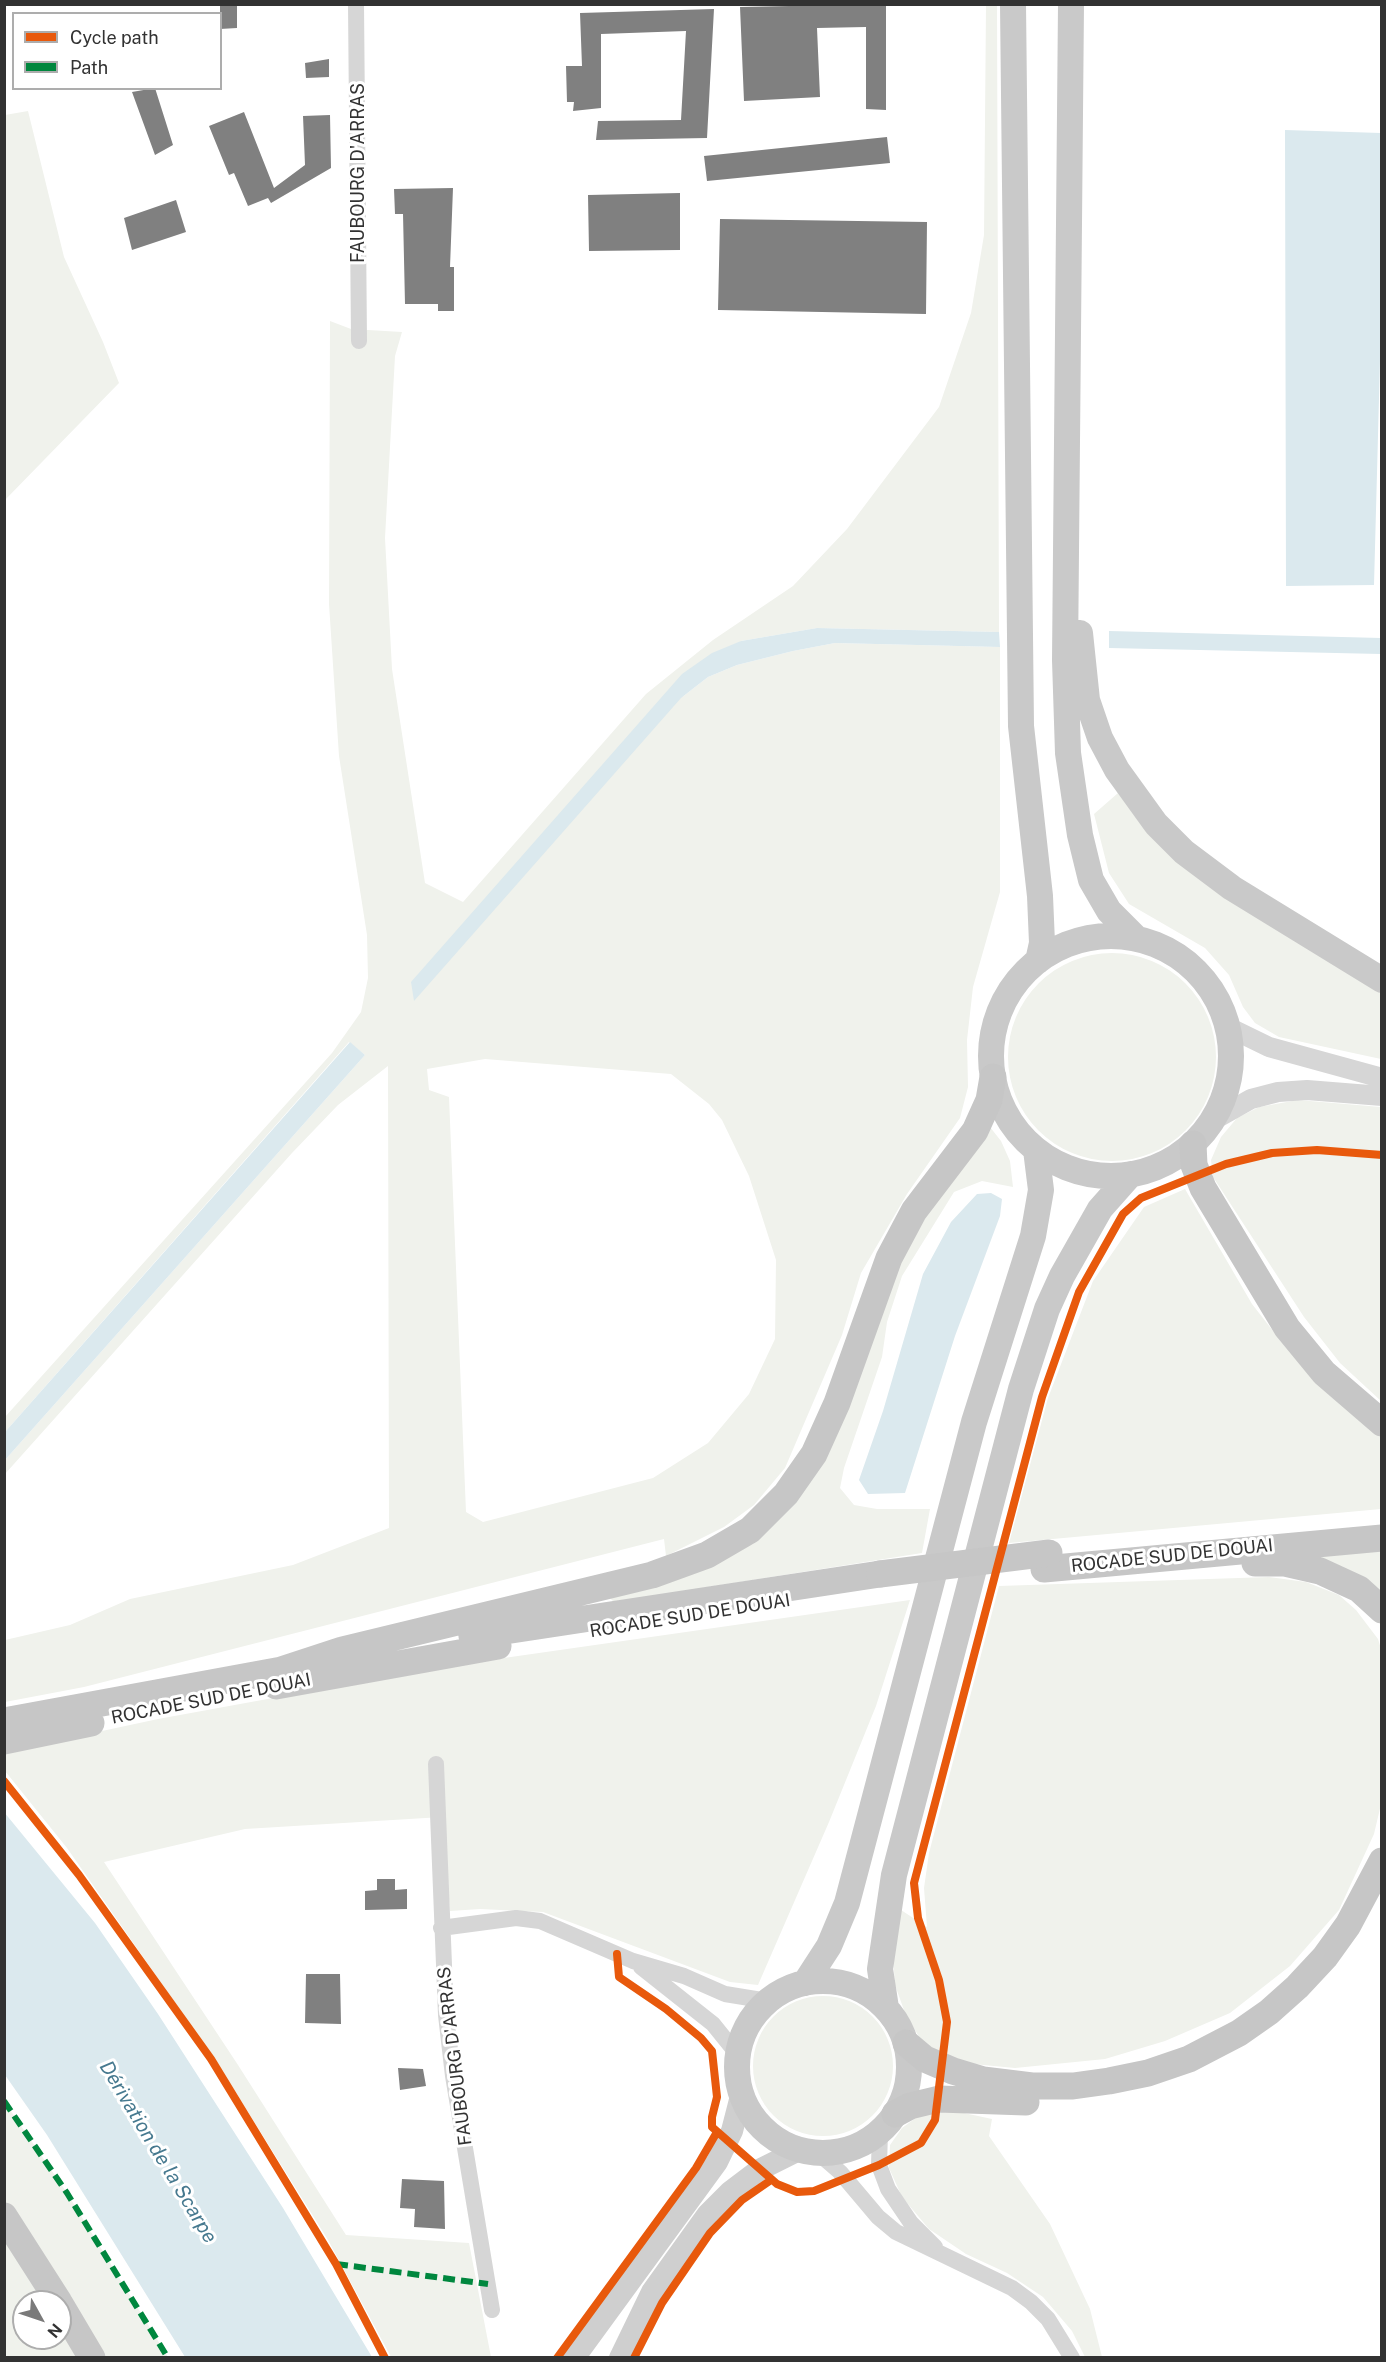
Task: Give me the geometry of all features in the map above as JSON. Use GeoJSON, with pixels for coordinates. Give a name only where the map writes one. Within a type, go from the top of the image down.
{"type":"FeatureCollection","features":[{"type":"Feature","properties":{"kind":"highway"},"geometry":{"type":"LineString","coordinates":[[281,1670],[342,1650],[662,1572],[714,1552],[750,1530],[786,1494],[814,1454],[837,1403],[889,1258],[914,1211],[975,1131],[988,1100],[993,1077]]}},
{"type":"Feature","properties":{"kind":"highway"},"geometry":{"type":"LineString","coordinates":[[1193,1144],[1194,1166],[1203,1188],[1287,1328],[1324,1373],[1382,1423]]}},
{"type":"Feature","properties":{"kind":"highway","name":"ROCADE SUD DE DOUAI"},"geometry":{"type":"LineString","coordinates":[[4,1721],[589,1617],[1382,1521]]}},
{"type":"Feature","properties":{"kind":"highway","name":"ROCADE SUD DE DOUAI"},"geometry":{"type":"LineString","coordinates":[[1047,1561],[1128,1561],[1382,1538]]}},
{"type":"Feature","properties":{"kind":"highway"},"geometry":{"type":"LineString","coordinates":[[1128,1561],[1177,1565],[1266,1562],[1305,1566],[1349,1582],[1382,1610]]}},
{"type":"Feature","properties":{"kind":"highway","name":"ROCADE SUD DE DOUAI"},"geometry":{"type":"LineString","coordinates":[[4,1741],[175,1705],[538,1639],[877,1581]]}},
{"type":"Feature","properties":{"kind":"highway"},"geometry":{"type":"LineString","coordinates":[[906,2043],[926,2059],[953,2071],[999,2082],[1032,2086],[1073,2086],[1109,2081],[1148,2073],[1189,2059],[1239,2033],[1269,2012],[1297,1987],[1337,1941],[1362,1901],[1382,1861]]}},
{"type":"Feature","properties":{"kind":"highway"},"geometry":{"type":"LineString","coordinates":[[888,2123],[910,2106],[939,2099],[1045,2103],[1106,2100],[1161,2086],[1217,2065],[1264,2036],[1308,1999],[1349,1952],[1382,1900]]}},
{"type":"Feature","properties":{"kind":"highway"},"geometry":{"type":"LineString","coordinates":[[4,2216],[51,2290]]}},
{"type":"Feature","properties":{"kind":"highway"},"geometry":{"type":"LineString","coordinates":[[72,2325],[92,2358]]}},
{"type":"Feature","properties":{"kind":"main road"},"geometry":{"type":"LineString","coordinates":[[1013,4],[1021,726],[1040,896],[1041,943],[1038,961]]}},
{"type":"Feature","properties":{"kind":"main road"},"geometry":{"type":"LineString","coordinates":[[1071,4],[1066,529],[1068,753],[1080,835],[1095,891],[1109,912],[1137,939]]}},
{"type":"Feature","properties":{"kind":"main road"},"geometry":{"type":"LineString","coordinates":[[1066,529],[1088,700],[1100,738],[1128,788],[1170,839],[1212,875],[1382,980]]}},
{"type":"Feature","properties":{"kind":"main road"},"geometry":{"type":"LineString","coordinates":[[1107,936],[1137,939],[1178,956],[1201,975],[1218,999],[1228,1027],[1232,1055],[1230,1076],[1225,1096],[1212,1121],[1193,1144],[1158,1167],[1131,1174],[1102,1176],[1081,1172],[1060,1165],[1036,1150],[1008,1117],[993,1077],[992,1048],[997,1020],[1009,993],[1038,961],[1078,941],[1107,936]]}},
{"type":"Feature","properties":{"kind":"main road"},"geometry":{"type":"LineString","coordinates":[[805,1983],[830,1946],[847,1903],[963,1460],[1033,1236],[1041,1190],[1036,1150]]}},
{"type":"Feature","properties":{"kind":"main road"},"geometry":{"type":"LineString","coordinates":[[886,2008],[880,1970],[894,1875],[1022,1389],[1041,1326],[1062,1276],[1100,1209],[1131,1174]]}},
{"type":"Feature","properties":{"kind":"main road"},"geometry":{"type":"LineString","coordinates":[[620,2358],[652,2292],[708,2214],[730,2192],[759,2170],[808,2152],[851,2149],[888,2123],[903,2099],[909,2076],[906,2043],[900,2028],[886,2008],[873,1997],[849,1985],[823,1981],[805,1983],[789,1988],[768,2001],[750,2021],[738,2055],[738,2080],[741,2096],[753,2118],[777,2140],[808,2152]]}},
{"type":"Feature","properties":{"kind":"main road"},"geometry":{"type":"LineString","coordinates":[[574,2358],[717,2162],[728,2141],[741,2096]]}},
{"type":"Feature","properties":{"kind":"street","name":"FAUBOURG D'ARRAS"},"geometry":{"type":"LineString","coordinates":[[356,4],[359,341]]}},
{"type":"Feature","properties":{"kind":"street"},"geometry":{"type":"LineString","coordinates":[[1228,1027],[1269,1047],[1382,1078]]}},
{"type":"Feature","properties":{"kind":"street"},"geometry":{"type":"LineString","coordinates":[[1212,1121],[1251,1099],[1278,1092],[1307,1090],[1382,1096]]}},
{"type":"Feature","properties":{"kind":"street","name":"FAUBOURG D'ARRAS"},"geometry":{"type":"LineString","coordinates":[[436,1764],[441,1928],[452,2070],[492,2310]]}},
{"type":"Feature","properties":{"kind":"street"},"geometry":{"type":"LineString","coordinates":[[441,1928],[527,1919],[561,1928],[633,1961],[671,1972],[731,1996],[768,2001]]}},
{"type":"Feature","properties":{"kind":"street"},"geometry":{"type":"LineString","coordinates":[[633,1961],[713,2024],[738,2055]]}},
{"type":"Feature","properties":{"kind":"street"},"geometry":{"type":"LineString","coordinates":[[888,2123],[879,2165],[891,2194],[911,2223],[947,2258]]}},
{"type":"Feature","properties":{"kind":"street"},"geometry":{"type":"LineString","coordinates":[[808,2152],[840,2172],[878,2217],[896,2232],[1006,2285],[1031,2302],[1048,2319],[1072,2358]]}},
{"type":"Feature","properties":{"kind":"shaded area"},"geometry":{"type":"Polygon","coordinates":[[[986,5],[997,5],[999,632],[817,628],[741,641],[681,698],[708,677],[737,665],[835,643],[1000,647],[1000,892],[973,987],[967,1040],[968,1087],[960,1118],[907,1194],[861,1273],[842,1335],[785,1468],[754,1505],[724,1527],[666,1556],[664,1539],[84,1687],[5,1702],[5,1640],[70,1625],[130,1599],[293,1565],[389,1528],[388,1066],[338,1105],[292,1153],[5,1474],[5,1460],[365,1055],[349,1042],[5,1432],[5,1417],[332,1053],[361,1012],[368,978],[367,935],[339,756],[329,604],[330,321],[351,329],[402,332],[395,356],[385,538],[392,669],[425,883],[463,902],[646,694],[713,640],[793,586],[847,529],[939,407],[971,313],[984,235],[986,5]],[[485,1059],[427,1069],[429,1090],[449,1097],[466,1512],[483,1522],[653,1478],[708,1443],[749,1394],[775,1339],[776,1260],[749,1176],[722,1120],[709,1104],[671,1074],[485,1059]]]}},
{"type":"Feature","properties":{"kind":"shaded area"},"geometry":{"type":"Polygon","coordinates":[[[28,111],[64,257],[119,383],[5,500],[5,115],[28,111]]]}},
{"type":"Feature","properties":{"kind":"shaded area"},"geometry":{"type":"Polygon","coordinates":[[[1118,793],[1143,824],[1381,991],[1381,1059],[1279,1037],[1255,1023],[1243,1007],[1229,975],[1205,948],[1129,904],[1109,873],[1094,814],[1118,793]]]}},
{"type":"Feature","properties":{"kind":"shaded area"},"geometry":{"type":"Polygon","coordinates":[[[1102,953],[1122,953],[1142,957],[1161,965],[1186,983],[1199,999],[1208,1017],[1216,1047],[1212,1087],[1208,1097],[1199,1115],[1186,1131],[1170,1144],[1142,1157],[1122,1161],[1102,1161],[1082,1157],[1063,1149],[1038,1131],[1025,1115],[1012,1087],[1008,1067],[1008,1047],[1012,1027],[1020,1008],[1038,983],[1054,970],[1082,957],[1102,953]]]}},
{"type":"Feature","properties":{"kind":"shaded area"},"geometry":{"type":"Polygon","coordinates":[[[1298,1100],[1381,1107],[1381,1401],[1340,1363],[1304,1317],[1213,1177],[1211,1160],[1221,1137],[1237,1118],[1259,1107],[1298,1100]]]}},
{"type":"Feature","properties":{"kind":"shaded area"},"geometry":{"type":"Polygon","coordinates":[[[990,1127],[1001,1141],[1010,1161],[1013,1187],[982,1181],[954,1192],[902,1276],[887,1322],[882,1357],[844,1468],[840,1488],[854,1505],[877,1509],[930,1509],[922,1553],[614,1602],[610,1598],[753,1544],[876,1319],[916,1228],[990,1127]]]}},
{"type":"Feature","properties":{"kind":"shaded area"},"geometry":{"type":"Polygon","coordinates":[[[1185,1189],[1252,1304],[1284,1345],[1381,1434],[1381,1509],[1009,1543],[1048,1398],[1093,1281],[1144,1207],[1185,1189]]]}},
{"type":"Feature","properties":{"kind":"shaded area"},"geometry":{"type":"Polygon","coordinates":[[[1381,1547],[1381,1592],[1321,1559],[1325,1550],[1381,1547]]]}},
{"type":"Feature","properties":{"kind":"shaded area"},"geometry":{"type":"Polygon","coordinates":[[[1269,1577],[1306,1582],[1339,1595],[1356,1610],[1378,1639],[1382,1652],[1382,1800],[1374,1834],[1339,1910],[1290,1966],[1230,2013],[1165,2041],[1105,2059],[1015,2068],[973,2064],[936,2056],[922,2042],[905,2013],[895,1985],[893,1957],[901,1910],[927,1927],[924,1888],[929,1853],[999,1586],[1269,1577]]]}},
{"type":"Feature","properties":{"kind":"shaded area"},"geometry":{"type":"Polygon","coordinates":[[[910,1600],[876,1706],[829,1822],[758,1985],[730,1982],[543,1912],[480,1909],[450,1911],[442,1817],[245,1829],[104,1862],[238,2065],[346,2235],[469,2243],[491,2357],[391,2357],[328,2240],[220,2067],[67,1848],[5,1771],[4,1752],[158,1719],[448,1666],[910,1600]]]}},
{"type":"Feature","properties":{"kind":"shaded area"},"geometry":{"type":"Polygon","coordinates":[[[823,1996],[850,2001],[872,2017],[888,2039],[893,2066],[888,2093],[872,2115],[850,2131],[823,2136],[796,2131],[774,2115],[758,2093],[753,2066],[758,2039],[774,2017],[796,2001],[823,1996]]]}},
{"type":"Feature","properties":{"kind":"shaded area"},"geometry":{"type":"Polygon","coordinates":[[[4,2101],[67,2193],[168,2357],[5,2357],[4,2101]]]}},
{"type":"Feature","properties":{"kind":"shaded area"},"geometry":{"type":"Polygon","coordinates":[[[945,2109],[992,2119],[989,2136],[1050,2224],[1090,2309],[1102,2357],[1085,2357],[1072,2331],[1043,2297],[1007,2273],[966,2254],[929,2229],[902,2197],[889,2168],[890,2145],[902,2128],[924,2112],[945,2109]]]}},
{"type":"Feature","properties":{"kind":"water"},"geometry":{"type":"Polygon","coordinates":[[[1285,130],[1381,133],[1381,323],[1374,585],[1286,586],[1285,130]]]}},
{"type":"Feature","properties":{"kind":"water"},"geometry":{"type":"Polygon","coordinates":[[[817,628],[999,632],[1000,647],[835,643],[737,665],[708,677],[681,698],[414,1001],[411,982],[682,674],[712,653],[741,641],[817,628]]]}},
{"type":"Feature","properties":{"kind":"water"},"geometry":{"type":"Polygon","coordinates":[[[1109,631],[1381,638],[1381,654],[1109,648],[1109,631]]]}},
{"type":"Feature","properties":{"kind":"water"},"geometry":{"type":"Polygon","coordinates":[[[350,1042],[365,1055],[5,1460],[5,1432],[350,1042]]]}},
{"type":"Feature","properties":{"kind":"water"},"geometry":{"type":"Polygon","coordinates":[[[991,1193],[1002,1199],[1000,1216],[955,1336],[905,1493],[868,1494],[859,1480],[883,1411],[923,1274],[951,1222],[977,1194],[991,1193]]]}},
{"type":"Feature","properties":{"kind":"water","name":"Dérivation de la Scarpe"},"geometry":{"type":"Polygon","coordinates":[[[4,1812],[95,1923],[158,2014],[283,2208],[372,2357],[185,2357],[47,2135],[5,2075],[4,1812]]]}},
{"type":"Feature","properties":{"kind":"building"},"geometry":{"type":"Polygon","coordinates":[[[220,4],[237,4],[237,28],[222,29],[222,12],[220,12],[220,4]]]}},
{"type":"Feature","properties":{"kind":"building"},"geometry":{"type":"Polygon","coordinates":[[[886,4],[886,110],[866,109],[866,27],[817,28],[820,97],[744,101],[740,7],[886,4]]]}},
{"type":"Feature","properties":{"kind":"building"},"geometry":{"type":"Polygon","coordinates":[[[714,9],[707,138],[596,140],[598,121],[681,120],[686,31],[601,34],[601,108],[573,111],[574,102],[567,102],[566,66],[582,66],[580,13],[714,9]]]}},
{"type":"Feature","properties":{"kind":"building"},"geometry":{"type":"Polygon","coordinates":[[[329,59],[329,77],[306,78],[305,63],[329,59]]]}},
{"type":"Feature","properties":{"kind":"building"},"geometry":{"type":"Polygon","coordinates":[[[156,90],[173,145],[155,155],[132,92],[156,90]]]}},
{"type":"Feature","properties":{"kind":"building"},"geometry":{"type":"Polygon","coordinates":[[[244,112],[274,188],[305,165],[303,116],[330,115],[331,168],[271,203],[268,198],[248,206],[234,173],[229,175],[209,126],[244,112]]]}},
{"type":"Feature","properties":{"kind":"building"},"geometry":{"type":"Polygon","coordinates":[[[887,137],[890,163],[707,181],[704,156],[887,137]]]}},
{"type":"Feature","properties":{"kind":"building"},"geometry":{"type":"Polygon","coordinates":[[[453,188],[450,267],[454,267],[454,311],[438,311],[438,304],[405,304],[403,214],[395,214],[394,189],[453,188]]]}},
{"type":"Feature","properties":{"kind":"building"},"geometry":{"type":"Polygon","coordinates":[[[680,193],[680,250],[589,251],[588,195],[680,193]]]}},
{"type":"Feature","properties":{"kind":"building"},"geometry":{"type":"Polygon","coordinates":[[[176,200],[186,232],[132,250],[124,218],[176,200]]]}},
{"type":"Feature","properties":{"kind":"building"},"geometry":{"type":"Polygon","coordinates":[[[720,219],[927,222],[926,314],[718,310],[720,219]]]}},
{"type":"Feature","properties":{"kind":"building"},"geometry":{"type":"Polygon","coordinates":[[[377,1879],[395,1879],[395,1890],[407,1889],[407,1909],[365,1910],[365,1891],[377,1890],[377,1879]]]}},
{"type":"Feature","properties":{"kind":"building"},"geometry":{"type":"Polygon","coordinates":[[[306,1974],[340,1974],[341,2024],[305,2023],[306,1974]]]}},
{"type":"Feature","properties":{"kind":"building"},"geometry":{"type":"Polygon","coordinates":[[[398,2068],[423,2069],[426,2086],[400,2090],[398,2068]]]}},
{"type":"Feature","properties":{"kind":"building"},"geometry":{"type":"Polygon","coordinates":[[[402,2179],[444,2181],[445,2229],[414,2227],[415,2209],[400,2208],[402,2179]]]}},
{"type":"Feature","properties":{"kind":"marked path"},"geometry":{"type":"LineString","coordinates":[[4,2101],[67,2193],[168,2358]]}},
{"type":"Feature","properties":{"kind":"marked path"},"geometry":{"type":"LineString","coordinates":[[336,2264],[488,2284]]}},
{"type":"Feature","properties":{"kind":"cycle path"},"geometry":{"type":"LineString","coordinates":[[617,1954],[619,1977],[666,2009],[701,2038],[712,2051],[717,2097],[712,2127],[777,2184],[797,2192],[814,2191],[879,2165],[921,2143],[935,2120],[947,2022],[939,1980],[918,1918],[914,1883],[1042,1397],[1079,1292],[1123,1214],[1141,1198],[1226,1164],[1272,1153],[1317,1150],[1382,1155]]}},
{"type":"Feature","properties":{"kind":"cycle path"},"geometry":{"type":"LineString","coordinates":[[4,1781],[79,1875],[211,2059],[336,2264],[385,2358]]}},
{"type":"Feature","properties":{"kind":"cycle path"},"geometry":{"type":"LineString","coordinates":[[557,2358],[696,2168],[717,2132]]}},
{"type":"Feature","properties":{"kind":"cycle path"},"geometry":{"type":"LineString","coordinates":[[634,2358],[662,2303],[710,2233],[742,2200],[771,2180]]}}]}
